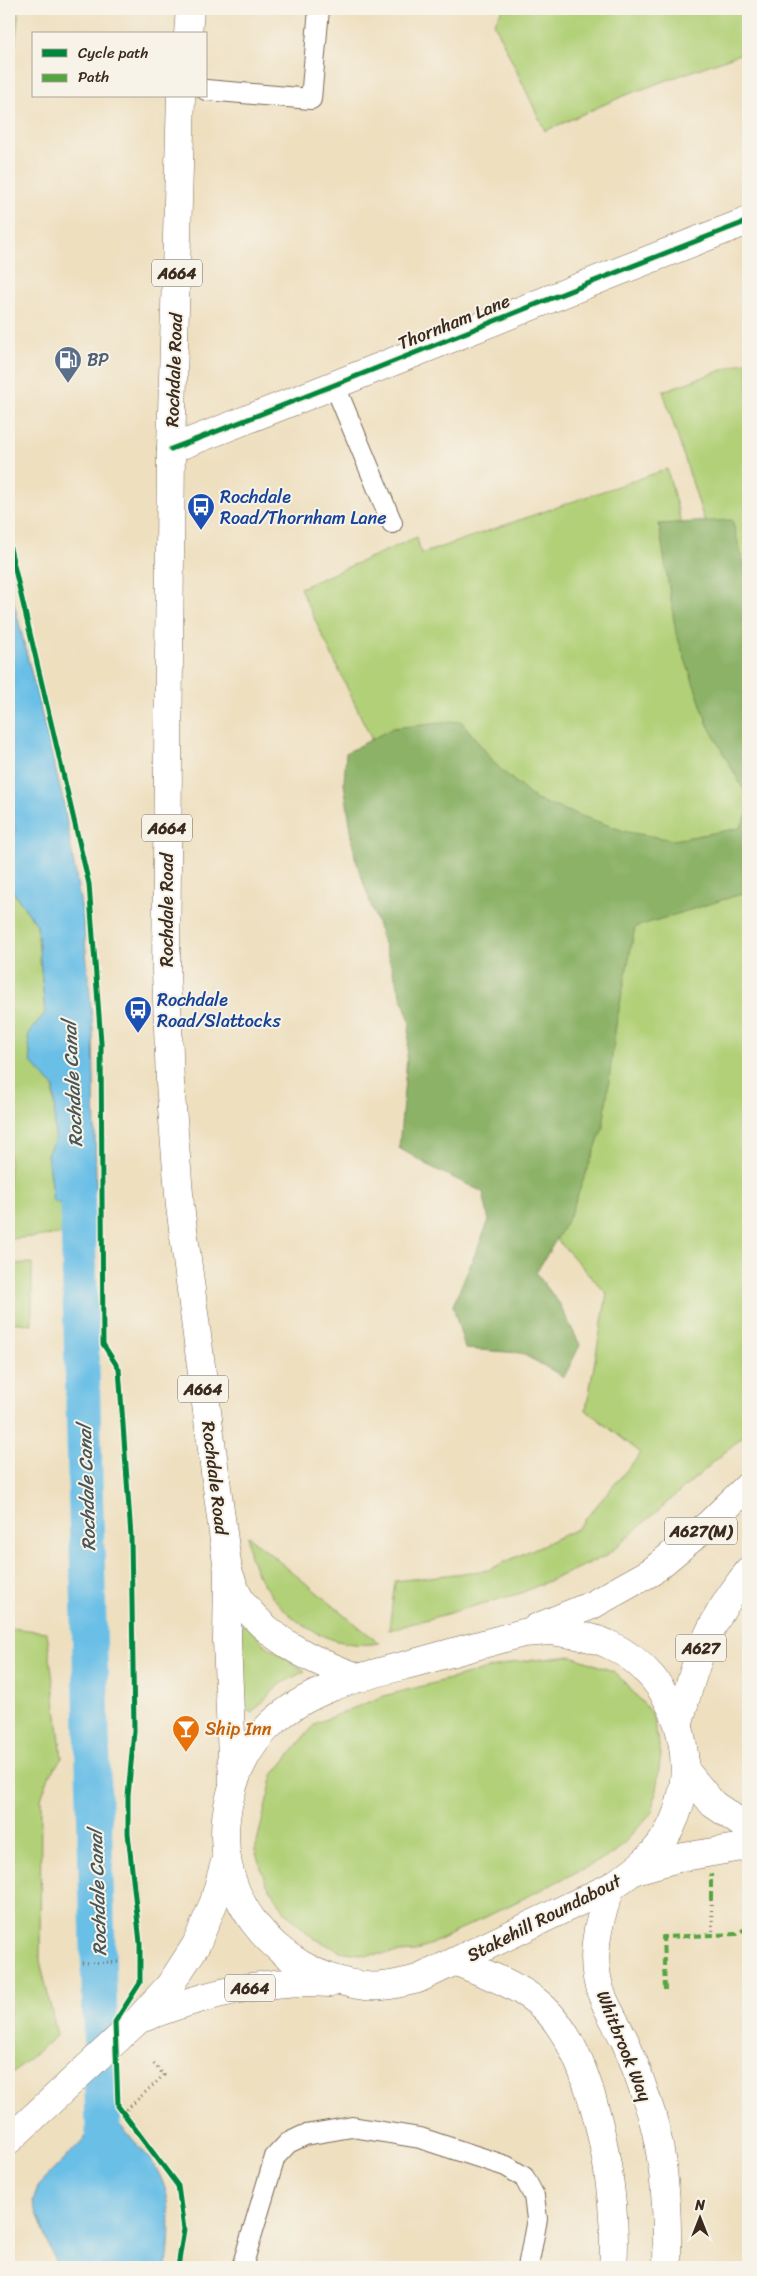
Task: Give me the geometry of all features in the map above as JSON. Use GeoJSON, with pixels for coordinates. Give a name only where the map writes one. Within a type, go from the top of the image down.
{"type":"FeatureCollection","features":[{"type":"Feature","properties":{"kind":"main road"},"geometry":{"type":"LineString","coordinates":[[188,32],[190,9]]}},
{"type":"Feature","properties":{"kind":"main road","name":"Rochdale Road"},"geometry":{"type":"LineString","coordinates":[[181,98],[171,449],[166,970],[170,1083],[180,1206],[228,1571],[227,1641],[233,1782]]}},
{"type":"Feature","properties":{"kind":"main road","name":"Thornham Lane"},"geometry":{"type":"LineString","coordinates":[[171,449],[335,386],[600,278],[748,221]]}},
{"type":"Feature","properties":{"kind":"main road","name":"A627(M)"},"geometry":{"type":"LineString","coordinates":[[524,1633],[592,1605],[651,1572],[709,1524],[748,1486]]}},
{"type":"Feature","properties":{"kind":"main road","name":"Rochdale Road"},"geometry":{"type":"LineString","coordinates":[[228,1571],[241,1601],[265,1628],[294,1650],[326,1666],[360,1678]]}},
{"type":"Feature","properties":{"kind":"main road","name":"A627"},"geometry":{"type":"LineString","coordinates":[[679,1723],[696,1661],[705,1638],[713,1621],[744,1577]]}},
{"type":"Feature","properties":{"kind":"main road","name":"Stakehill Roundabout"},"geometry":{"type":"LineString","coordinates":[[550,1631],[584,1636],[610,1645],[635,1661],[653,1679],[668,1700],[679,1723],[686,1770],[681,1802],[670,1828],[656,1850],[638,1869],[612,1886],[457,1962],[418,1979],[390,1986],[367,1986],[333,1980],[301,1966],[274,1946],[247,1912],[235,1889],[226,1856],[226,1811],[233,1782],[247,1753],[276,1720],[290,1708],[319,1692],[360,1678],[524,1633],[550,1631]]}},
{"type":"Feature","properties":{"kind":"main road"},"geometry":{"type":"LineString","coordinates":[[686,1770],[713,1804],[748,1828]]}},
{"type":"Feature","properties":{"kind":"main road"},"geometry":{"type":"LineString","coordinates":[[638,1869],[678,1858],[748,1846]]}},
{"type":"Feature","properties":{"kind":"main road","name":"A664"},"geometry":{"type":"LineString","coordinates":[[9,2140],[138,2020],[170,1985],[196,1945],[214,1902],[226,1856]]}},
{"type":"Feature","properties":{"kind":"main road","name":"Whitbrook Way"},"geometry":{"type":"LineString","coordinates":[[612,1886],[602,1911],[596,1936],[596,1972],[603,1999],[624,2041],[652,2118],[667,2203],[667,2267]]}},
{"type":"Feature","properties":{"kind":"main road"},"geometry":{"type":"LineString","coordinates":[[457,1962],[529,1995],[561,2027],[570,2044],[592,2099],[604,2150],[612,2207],[613,2267]]}},
{"type":"Feature","properties":{"kind":"main road","name":"A664"},"geometry":{"type":"LineString","coordinates":[[138,2020],[182,2003],[227,1991],[273,1984],[320,1982],[367,1986]]}},
{"type":"Feature","properties":{"kind":"lane"},"geometry":{"type":"LineString","coordinates":[[208,90],[311,99],[319,9]]}},
{"type":"Feature","properties":{"kind":"lane"},"geometry":{"type":"LineString","coordinates":[[335,386],[392,523]]}},
{"type":"Feature","properties":{"kind":"lane"},"geometry":{"type":"LineString","coordinates":[[242,2267],[275,2157],[288,2143],[305,2135],[352,2127],[420,2138],[506,2166],[524,2177],[534,2196],[537,2219],[528,2267]]}},
{"type":"Feature","properties":{"kind":"path"},"geometry":{"type":"LineString","coordinates":[[711,1900],[713,1935]]}},
{"type":"Feature","properties":{"kind":"path"},"geometry":{"type":"LineString","coordinates":[[82,1963],[119,1962]]}},
{"type":"Feature","properties":{"kind":"path"},"geometry":{"type":"LineString","coordinates":[[123,2113],[164,2075],[152,2062]]}},
{"type":"Feature","properties":{"kind":"path"},"geometry":{"type":"LineString","coordinates":[[118,2106],[128,2120]]}},
{"type":"Feature","properties":{"kind":"green space"},"geometry":{"type":"Polygon","coordinates":[[[9,9],[19,9],[15,44],[9,43],[9,9]]]}},
{"type":"Feature","properties":{"kind":"green space"},"geometry":{"type":"Polygon","coordinates":[[[503,9],[748,9],[748,51],[623,96],[545,131],[494,23],[503,9]]]}},
{"type":"Feature","properties":{"kind":"green space"},"geometry":{"type":"Polygon","coordinates":[[[748,361],[748,657],[663,391],[748,361]]]}},
{"type":"Feature","properties":{"kind":"green space"},"geometry":{"type":"Polygon","coordinates":[[[667,469],[748,777],[748,838],[619,857],[379,755],[300,588],[417,537],[421,554],[667,469]]]}},
{"type":"Feature","properties":{"kind":"green space"},"geometry":{"type":"Polygon","coordinates":[[[732,520],[748,580],[748,798],[708,725],[676,633],[659,524],[732,520]]]}},
{"type":"Feature","properties":{"kind":"green space"},"geometry":{"type":"Polygon","coordinates":[[[461,721],[498,767],[536,800],[627,832],[674,840],[740,828],[748,813],[748,892],[635,927],[616,1025],[603,1128],[569,1218],[536,1273],[559,1303],[580,1345],[564,1377],[521,1353],[465,1349],[453,1305],[489,1221],[483,1192],[435,1169],[399,1148],[410,1022],[355,857],[344,783],[346,753],[393,728],[461,721]]]}},
{"type":"Feature","properties":{"kind":"green space"},"geometry":{"type":"Polygon","coordinates":[[[748,878],[748,1432],[606,1556],[521,1593],[389,1630],[395,1581],[488,1570],[577,1529],[641,1453],[586,1410],[607,1294],[551,1233],[609,923],[748,878]]]}},
{"type":"Feature","properties":{"kind":"green space"},"geometry":{"type":"Polygon","coordinates":[[[9,882],[11,889],[37,925],[45,1013],[28,1034],[31,1061],[54,1087],[55,1139],[47,1154],[53,1201],[66,1206],[67,1234],[9,1239],[9,882]]]}},
{"type":"Feature","properties":{"kind":"green space"},"geometry":{"type":"Polygon","coordinates":[[[32,1263],[32,1324],[9,1322],[9,1264],[32,1263]]]}},
{"type":"Feature","properties":{"kind":"green space"},"geometry":{"type":"Polygon","coordinates":[[[248,1536],[379,1643],[358,1644],[338,1641],[319,1634],[301,1624],[271,1595],[259,1577],[250,1556],[248,1536]]]}},
{"type":"Feature","properties":{"kind":"green space"},"geometry":{"type":"Polygon","coordinates":[[[244,1623],[264,1644],[305,1671],[279,1685],[252,1713],[245,1709],[240,1631],[244,1623]]]}},
{"type":"Feature","properties":{"kind":"green space"},"geometry":{"type":"Polygon","coordinates":[[[9,1628],[47,1632],[62,1758],[49,1776],[41,1799],[40,1960],[57,2035],[9,2076],[9,1628]]]}},
{"type":"Feature","properties":{"kind":"green space"},"geometry":{"type":"Polygon","coordinates":[[[572,1656],[615,1672],[652,1713],[661,1755],[653,1811],[615,1853],[415,1952],[366,1955],[339,1951],[312,1937],[286,1913],[266,1883],[255,1851],[273,1775],[316,1723],[384,1696],[515,1662],[572,1656]]]}},
{"type":"Feature","properties":{"kind":"water"},"geometry":{"type":"Polygon","coordinates":[[[9,583],[63,800],[83,918],[93,1030],[96,1188],[86,1212],[88,1234],[67,1234],[66,1206],[53,1201],[47,1154],[55,1139],[54,1087],[31,1062],[28,1034],[45,1013],[37,925],[11,889],[8,875],[9,851],[15,830],[9,808],[9,583]]]}},
{"type":"Feature","properties":{"kind":"water"},"geometry":{"type":"Polygon","coordinates":[[[109,2113],[148,2157],[163,2183],[167,2194],[170,2219],[167,2267],[57,2267],[33,2202],[38,2186],[109,2113]]]}},
{"type":"Feature","properties":{"kind":"waterway","name":"Rochdale Canal"},"geometry":{"type":"LineString","coordinates":[[77,1186],[104,2166]]}},
{"type":"Feature","properties":{"kind":"marked path"},"geometry":{"type":"LineString","coordinates":[[711,1874],[711,1900]]}},
{"type":"Feature","properties":{"kind":"marked path"},"geometry":{"type":"LineString","coordinates":[[665,1990],[663,1937],[737,1934],[748,1927]]}},
{"type":"Feature","properties":{"kind":"cycle path"},"geometry":{"type":"LineString","coordinates":[[171,449],[748,221]]}},
{"type":"Feature","properties":{"kind":"cycle path"},"geometry":{"type":"LineString","coordinates":[[9,544],[89,884],[101,1042],[103,1344],[119,1369],[131,1536],[134,1731],[128,1796],[128,1833],[140,1943],[140,1983],[115,2022],[118,2106],[178,2186],[184,2229],[178,2267]]}},
{"type":"Feature","properties":{"kind":"place","name":"BP"},"geometry":{"type":"Point","coordinates":[68,384]}},
{"type":"Feature","properties":{"kind":"place","name":"Rochdale Road/Thornham Lane"},"geometry":{"type":"Point","coordinates":[201,531]}},
{"type":"Feature","properties":{"kind":"place","name":"Rochdale Road/Slattocks"},"geometry":{"type":"Point","coordinates":[138,1034]}},
{"type":"Feature","properties":{"kind":"place","name":"Ship Inn"},"geometry":{"type":"Point","coordinates":[186,1753]}}]}
